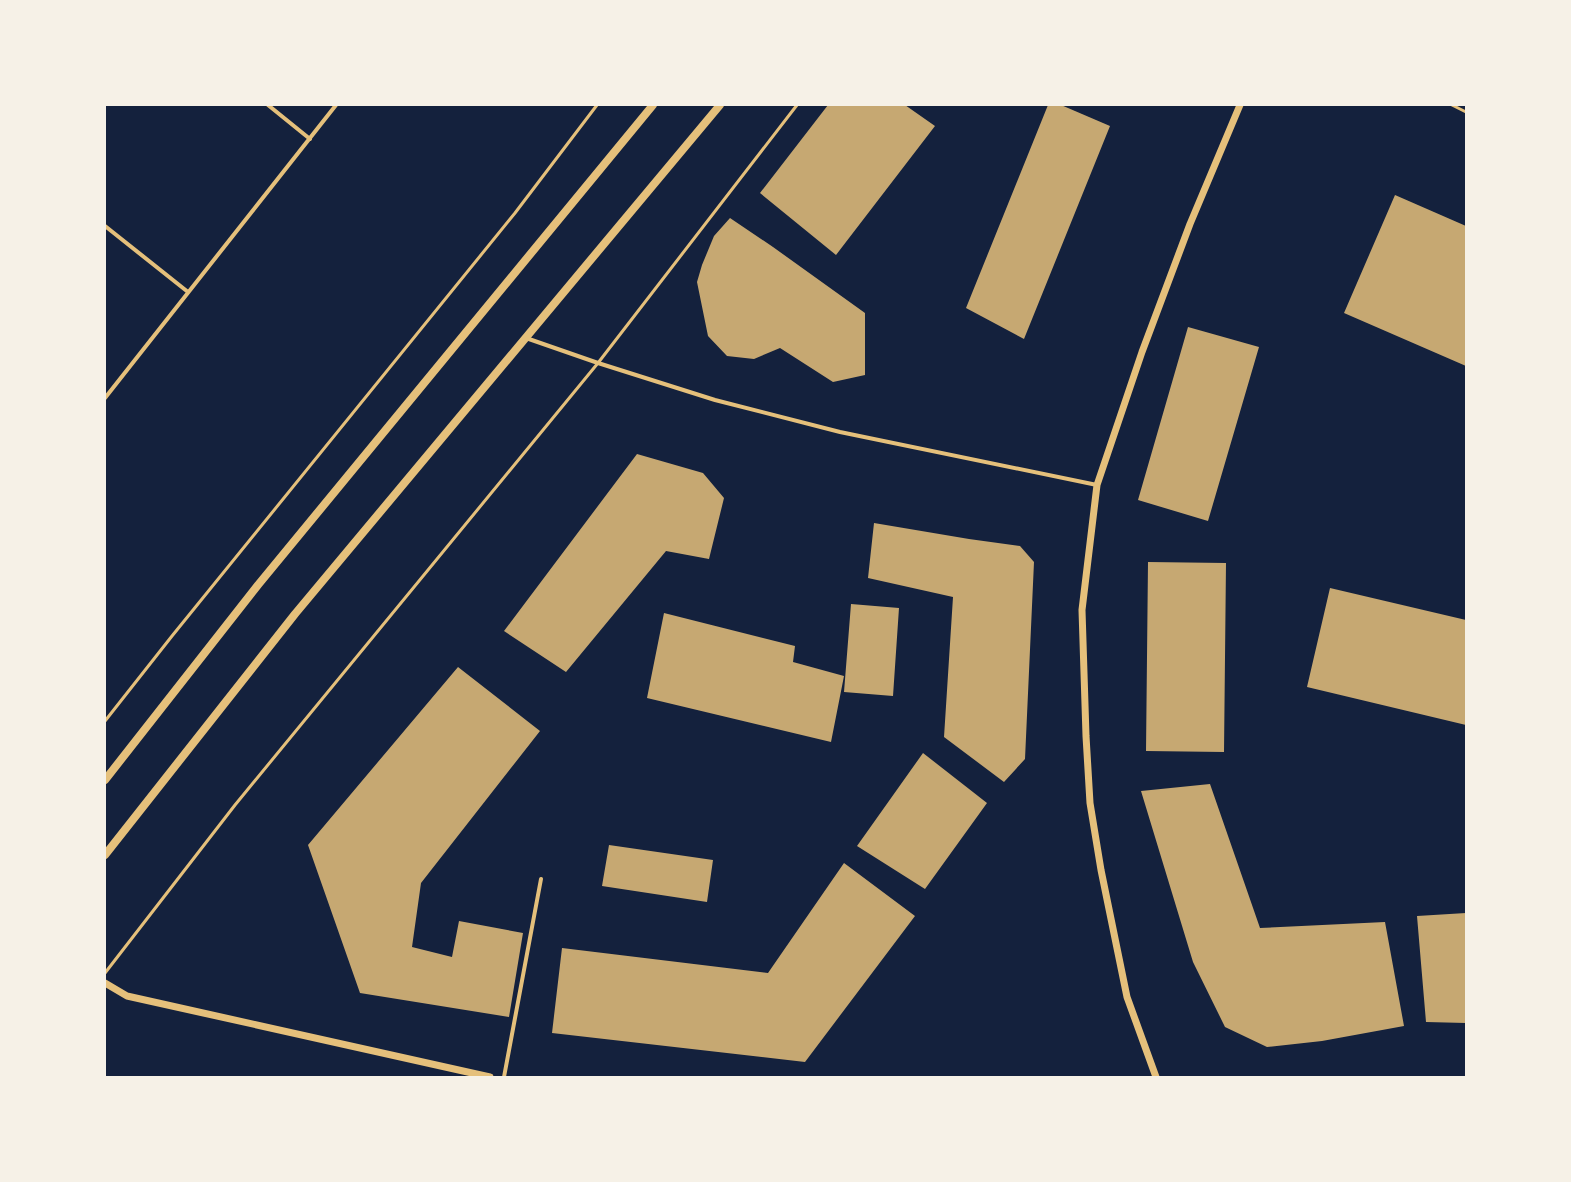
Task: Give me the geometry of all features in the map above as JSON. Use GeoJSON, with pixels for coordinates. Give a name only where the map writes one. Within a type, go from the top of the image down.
{"type":"FeatureCollection","features":[{"type":"Feature","properties":{"kind":"main road"},"geometry":{"type":"LineString","coordinates":[[105,780],[258,585],[653,105]]}},
{"type":"Feature","properties":{"kind":"main road"},"geometry":{"type":"LineString","coordinates":[[105,855],[295,614],[720,105]]}},
{"type":"Feature","properties":{"kind":"street"},"geometry":{"type":"LineString","coordinates":[[268,105],[310,139]]}},
{"type":"Feature","properties":{"kind":"street"},"geometry":{"type":"LineString","coordinates":[[105,398],[336,105]]}},
{"type":"Feature","properties":{"kind":"street"},"geometry":{"type":"LineString","coordinates":[[1156,1077],[1127,997],[1101,870],[1090,803],[1086,736],[1082,610],[1097,484],[1142,352],[1190,224],[1240,105]]}},
{"type":"Feature","properties":{"kind":"street"},"geometry":{"type":"LineString","coordinates":[[105,226],[188,292]]}},
{"type":"Feature","properties":{"kind":"street"},"geometry":{"type":"LineString","coordinates":[[526,337],[598,363],[716,400],[840,432],[1097,484]]}},
{"type":"Feature","properties":{"kind":"street"},"geometry":{"type":"LineString","coordinates":[[504,1077],[541,879]]}},
{"type":"Feature","properties":{"kind":"street"},"geometry":{"type":"LineString","coordinates":[[105,983],[127,996],[490,1077]]}},
{"type":"Feature","properties":{"kind":"lane"},"geometry":{"type":"LineString","coordinates":[[105,721],[515,213],[597,105]]}},
{"type":"Feature","properties":{"kind":"lane"},"geometry":{"type":"LineString","coordinates":[[105,973],[235,804],[598,363],[797,105]]}},
{"type":"Feature","properties":{"kind":"lane"},"geometry":{"type":"LineString","coordinates":[[1452,105],[1466,112]]}},
{"type":"Feature","properties":{"kind":"building"},"geometry":{"type":"Polygon","coordinates":[[[828,105],[905,105],[935,126],[836,255],[760,193],[828,105]]]}},
{"type":"Feature","properties":{"kind":"building"},"geometry":{"type":"Polygon","coordinates":[[[1048,105],[1061,105],[1110,126],[1024,339],[966,308],[1048,105]]]}},
{"type":"Feature","properties":{"kind":"building"},"geometry":{"type":"Polygon","coordinates":[[[1395,195],[1466,226],[1466,366],[1344,313],[1395,195]]]}},
{"type":"Feature","properties":{"kind":"building"},"geometry":{"type":"Polygon","coordinates":[[[730,218],[865,313],[865,375],[833,382],[780,348],[754,359],[727,356],[708,336],[697,282],[702,265],[714,236],[730,218]]]}},
{"type":"Feature","properties":{"kind":"building"},"geometry":{"type":"Polygon","coordinates":[[[1188,327],[1259,347],[1208,521],[1138,500],[1188,327]]]}},
{"type":"Feature","properties":{"kind":"building"},"geometry":{"type":"Polygon","coordinates":[[[637,454],[703,473],[724,498],[709,559],[666,551],[566,672],[504,631],[637,454]]]}},
{"type":"Feature","properties":{"kind":"building"},"geometry":{"type":"Polygon","coordinates":[[[874,523],[1020,546],[1034,562],[1025,759],[1004,782],[944,737],[953,597],[868,578],[874,523]]]}},
{"type":"Feature","properties":{"kind":"building"},"geometry":{"type":"Polygon","coordinates":[[[1148,562],[1226,563],[1224,752],[1146,751],[1148,562]]]}},
{"type":"Feature","properties":{"kind":"building"},"geometry":{"type":"Polygon","coordinates":[[[1330,588],[1466,620],[1466,725],[1307,687],[1330,588]]]}},
{"type":"Feature","properties":{"kind":"building"},"geometry":{"type":"Polygon","coordinates":[[[851,604],[899,608],[893,696],[844,692],[851,604]]]}},
{"type":"Feature","properties":{"kind":"building"},"geometry":{"type":"Polygon","coordinates":[[[664,613],[795,646],[793,662],[844,676],[831,742],[647,698],[664,613]]]}},
{"type":"Feature","properties":{"kind":"building"},"geometry":{"type":"Polygon","coordinates":[[[458,667],[540,731],[421,883],[412,947],[452,957],[459,921],[523,933],[509,1017],[360,993],[308,845],[458,667]]]}},
{"type":"Feature","properties":{"kind":"building"},"geometry":{"type":"Polygon","coordinates":[[[923,753],[987,803],[925,889],[857,846],[923,753]]]}},
{"type":"Feature","properties":{"kind":"building"},"geometry":{"type":"Polygon","coordinates":[[[1210,784],[1260,928],[1385,922],[1404,1026],[1322,1041],[1267,1047],[1225,1027],[1193,962],[1141,791],[1210,784]]]}},
{"type":"Feature","properties":{"kind":"building"},"geometry":{"type":"Polygon","coordinates":[[[609,845],[713,860],[707,902],[602,886],[609,845]]]}},
{"type":"Feature","properties":{"kind":"building"},"geometry":{"type":"Polygon","coordinates":[[[844,863],[915,916],[805,1062],[552,1033],[562,948],[768,973],[844,863]]]}},
{"type":"Feature","properties":{"kind":"building"},"geometry":{"type":"Polygon","coordinates":[[[1466,913],[1466,1023],[1426,1022],[1417,916],[1466,913]]]}}]}
